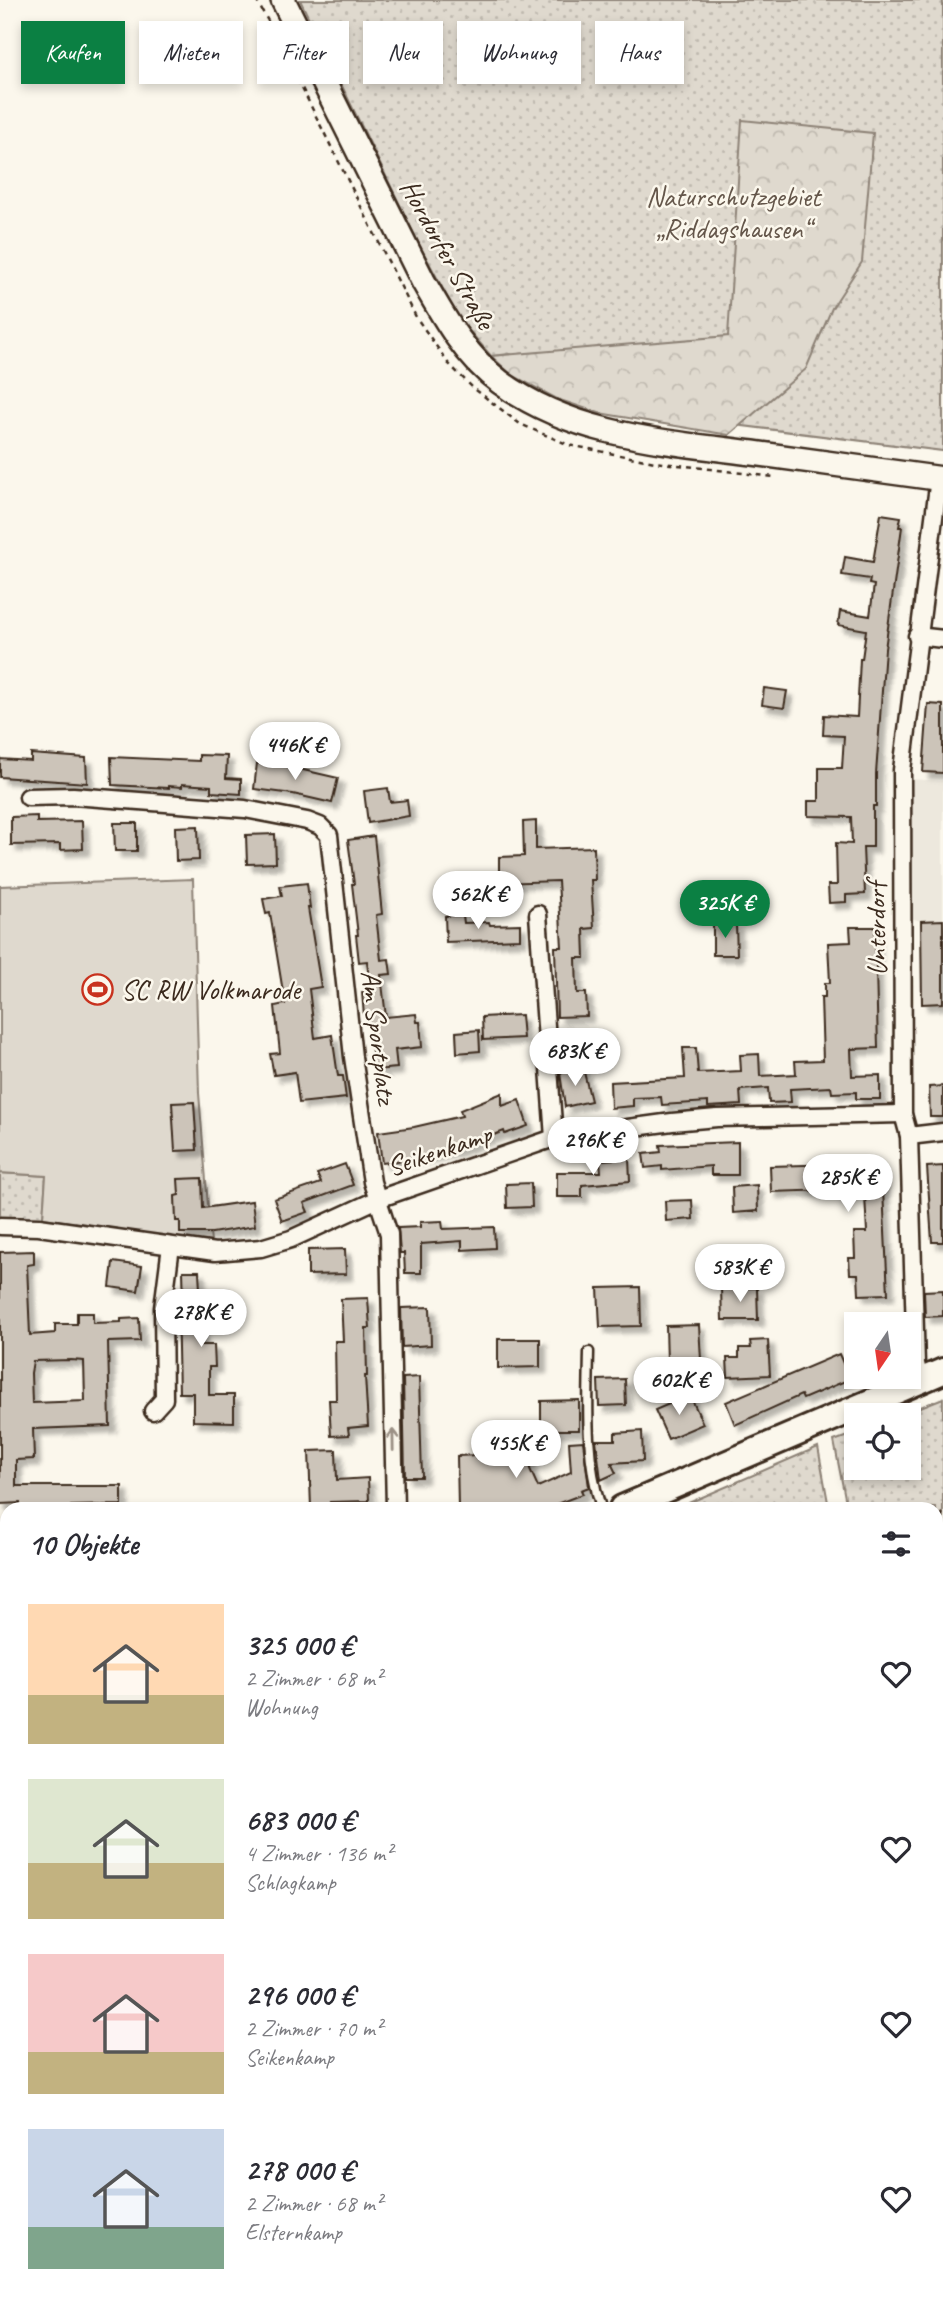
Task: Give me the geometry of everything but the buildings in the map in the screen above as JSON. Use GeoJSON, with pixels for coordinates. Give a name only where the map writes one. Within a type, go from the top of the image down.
{"type":"FeatureCollection","features":[{"type":"Feature","properties":{"kind":"main road","name":"Hordorfer Straße"},"geometry":{"type":"LineString","coordinates":[[283,0],[445,319],[461,342],[497,380],[540,407],[588,426],[675,443],[941,479]]}},
{"type":"Feature","properties":{"kind":"main road"},"geometry":{"type":"LineString","coordinates":[[921,1380],[943,1371]]}},
{"type":"Feature","properties":{"kind":"main road"},"geometry":{"type":"LineString","coordinates":[[635,1502],[897,1390]]}},
{"type":"Feature","properties":{"kind":"street","name":"Unterdorf"},"geometry":{"type":"LineString","coordinates":[[914,1312],[909,1136],[903,1114],[902,770],[917,636],[941,479]]}},
{"type":"Feature","properties":{"kind":"street"},"geometry":{"type":"LineString","coordinates":[[917,636],[943,639]]}},
{"type":"Feature","properties":{"kind":"street","name":"Am Sportplatz"},"geometry":{"type":"LineString","coordinates":[[28,797],[73,796],[245,808],[307,821],[320,826],[329,835],[353,1057],[372,1182],[389,1234],[395,1502]]}},
{"type":"Feature","properties":{"kind":"street"},"geometry":{"type":"LineString","coordinates":[[538,914],[554,1138]]}},
{"type":"Feature","properties":{"kind":"street","name":"Seikenkamp"},"geometry":{"type":"LineString","coordinates":[[0,1226],[39,1227],[215,1251],[261,1248],[291,1239],[379,1199],[554,1138],[717,1118],[903,1114]]}},
{"type":"Feature","properties":{"kind":"street"},"geometry":{"type":"LineString","coordinates":[[909,1136],[943,1132]]}},
{"type":"Feature","properties":{"kind":"street"},"geometry":{"type":"LineString","coordinates":[[153,1411],[164,1399],[163,1308],[171,1246]]}},
{"type":"Feature","properties":{"kind":"lane"},"geometry":{"type":"LineString","coordinates":[[589,1352],[590,1466],[599,1502]]}},
{"type":"Feature","properties":{"kind":"path"},"geometry":{"type":"LineString","coordinates":[[256,0],[416,317],[448,363],[472,387],[520,424],[569,445],[676,466],[772,478],[779,476]]}},
{"type":"Feature","properties":{"kind":"shaded area"},"geometry":{"type":"Polygon","coordinates":[[[910,779],[943,781],[943,920],[921,921],[910,918],[910,779]]]}},
{"type":"Feature","properties":{"kind":"green space","name":"Naturschutzgebiet „Riddagshausen“"},"geometry":{"type":"Polygon","coordinates":[[[300,0],[943,0],[943,451],[711,422],[510,354],[491,356],[459,319],[341,84],[349,84],[349,21],[310,21],[300,0]]]}},
{"type":"Feature","properties":{"kind":"green space"},"geometry":{"type":"Polygon","coordinates":[[[742,120],[873,133],[862,262],[832,308],[806,369],[729,435],[599,413],[557,399],[512,375],[491,356],[728,336],[742,120]]]}},
{"type":"Feature","properties":{"kind":"green space","name":"SC RW Volkmarode"},"geometry":{"type":"Polygon","coordinates":[[[193,879],[199,1093],[211,1243],[43,1218],[46,1176],[0,1173],[0,886],[193,879]]]}},
{"type":"Feature","properties":{"kind":"green space"},"geometry":{"type":"Polygon","coordinates":[[[0,1173],[46,1176],[43,1218],[0,1218],[0,1173]]]}},
{"type":"Feature","properties":{"kind":"green space"},"geometry":{"type":"Polygon","coordinates":[[[943,1398],[943,1502],[846,1502],[834,1441],[844,1437],[844,1480],[921,1480],[921,1407],[943,1398]]]}},
{"type":"Feature","properties":{"kind":"green space"},"geometry":{"type":"Polygon","coordinates":[[[818,1447],[828,1502],[691,1502],[818,1447]]]}},
{"type":"Feature","properties":{"kind":"place","name":"SC RW Volkmarode"},"geometry":{"type":"Point","coordinates":[98,989]}}]}
